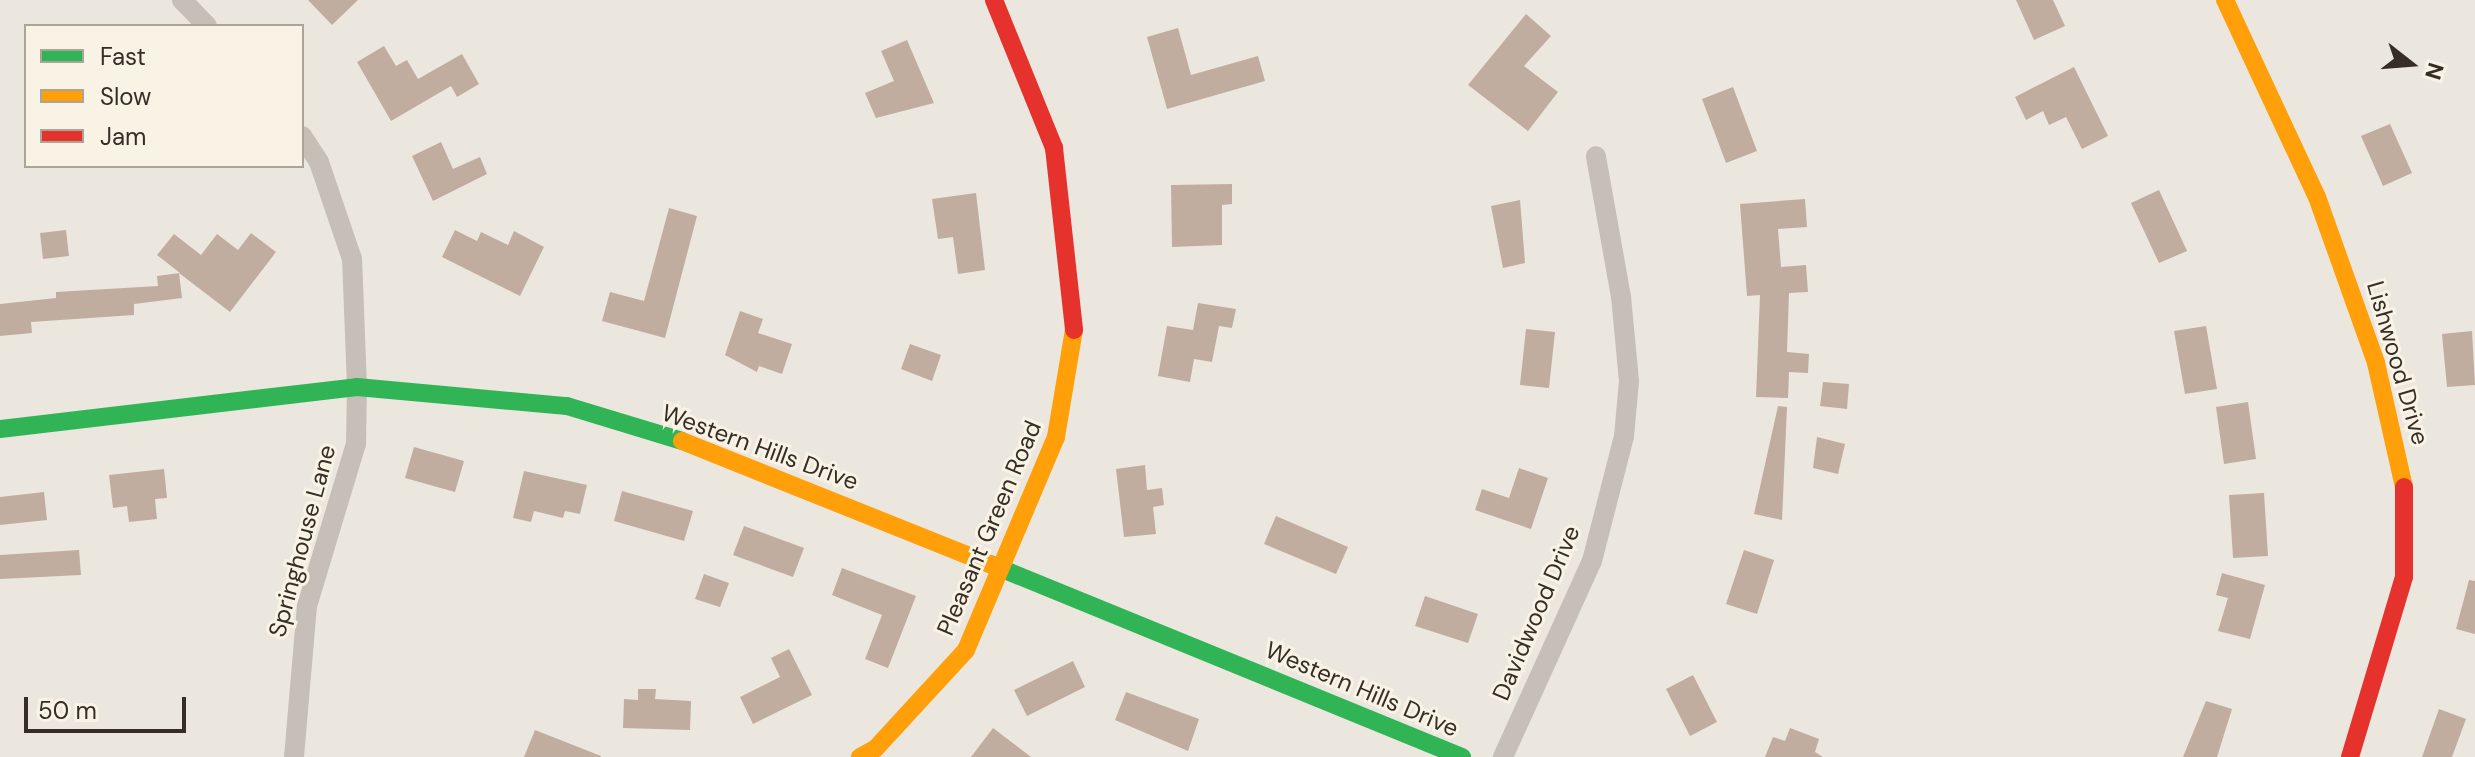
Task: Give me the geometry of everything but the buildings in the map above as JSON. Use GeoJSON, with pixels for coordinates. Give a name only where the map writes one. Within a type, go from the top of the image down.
{"type":"FeatureCollection","features":[{"type":"Feature","properties":{"kind":"street"},"geometry":{"type":"LineString","coordinates":[[182,0],[205,24]]}},
{"type":"Feature","properties":{"kind":"street","name":"Pleasant Green Road"},"geometry":{"type":"LineString","coordinates":[[860,757],[876,748],[966,650],[1056,437],[1076,346],[1070,247],[1054,148],[994,0]]}},
{"type":"Feature","properties":{"kind":"street","name":"Lishwood Drive"},"geometry":{"type":"LineString","coordinates":[[2225,0],[2317,197],[2376,363],[2404,470],[2404,577],[2350,757]]}},
{"type":"Feature","properties":{"kind":"street","name":"Springhouse Lane"},"geometry":{"type":"LineString","coordinates":[[294,757],[307,606],[356,444],[357,387],[352,259],[319,162],[304,139]]}},
{"type":"Feature","properties":{"kind":"street","name":"Davidwood Drive"},"geometry":{"type":"LineString","coordinates":[[1503,757],[1592,561],[1624,436],[1629,381],[1621,297],[1596,156]]}},
{"type":"Feature","properties":{"kind":"street","name":"Western Hills Drive"},"geometry":{"type":"LineString","coordinates":[[0,429],[357,387],[567,406],[714,451],[1462,757]]}},
{"type":"Feature","properties":{"kind":"traffic: fast"},"geometry":{"type":"LineString","coordinates":[[0,429],[357,387],[567,406],[682,441]]}},
{"type":"Feature","properties":{"kind":"traffic: fast"},"geometry":{"type":"LineString","coordinates":[[990,564],[1462,757]]}},
{"type":"Feature","properties":{"kind":"traffic: slow"},"geometry":{"type":"LineString","coordinates":[[2225,0],[2317,197],[2376,363],[2404,487]]}},
{"type":"Feature","properties":{"kind":"traffic: slow"},"geometry":{"type":"LineString","coordinates":[[860,757],[876,748],[966,650],[1056,437],[1074,330]]}},
{"type":"Feature","properties":{"kind":"traffic: slow"},"geometry":{"type":"LineString","coordinates":[[682,441],[990,564]]}},
{"type":"Feature","properties":{"kind":"traffic: jam"},"geometry":{"type":"LineString","coordinates":[[994,0],[1054,148],[1074,330]]}},
{"type":"Feature","properties":{"kind":"traffic: jam"},"geometry":{"type":"LineString","coordinates":[[2350,757],[2404,577],[2404,487]]}}]}
